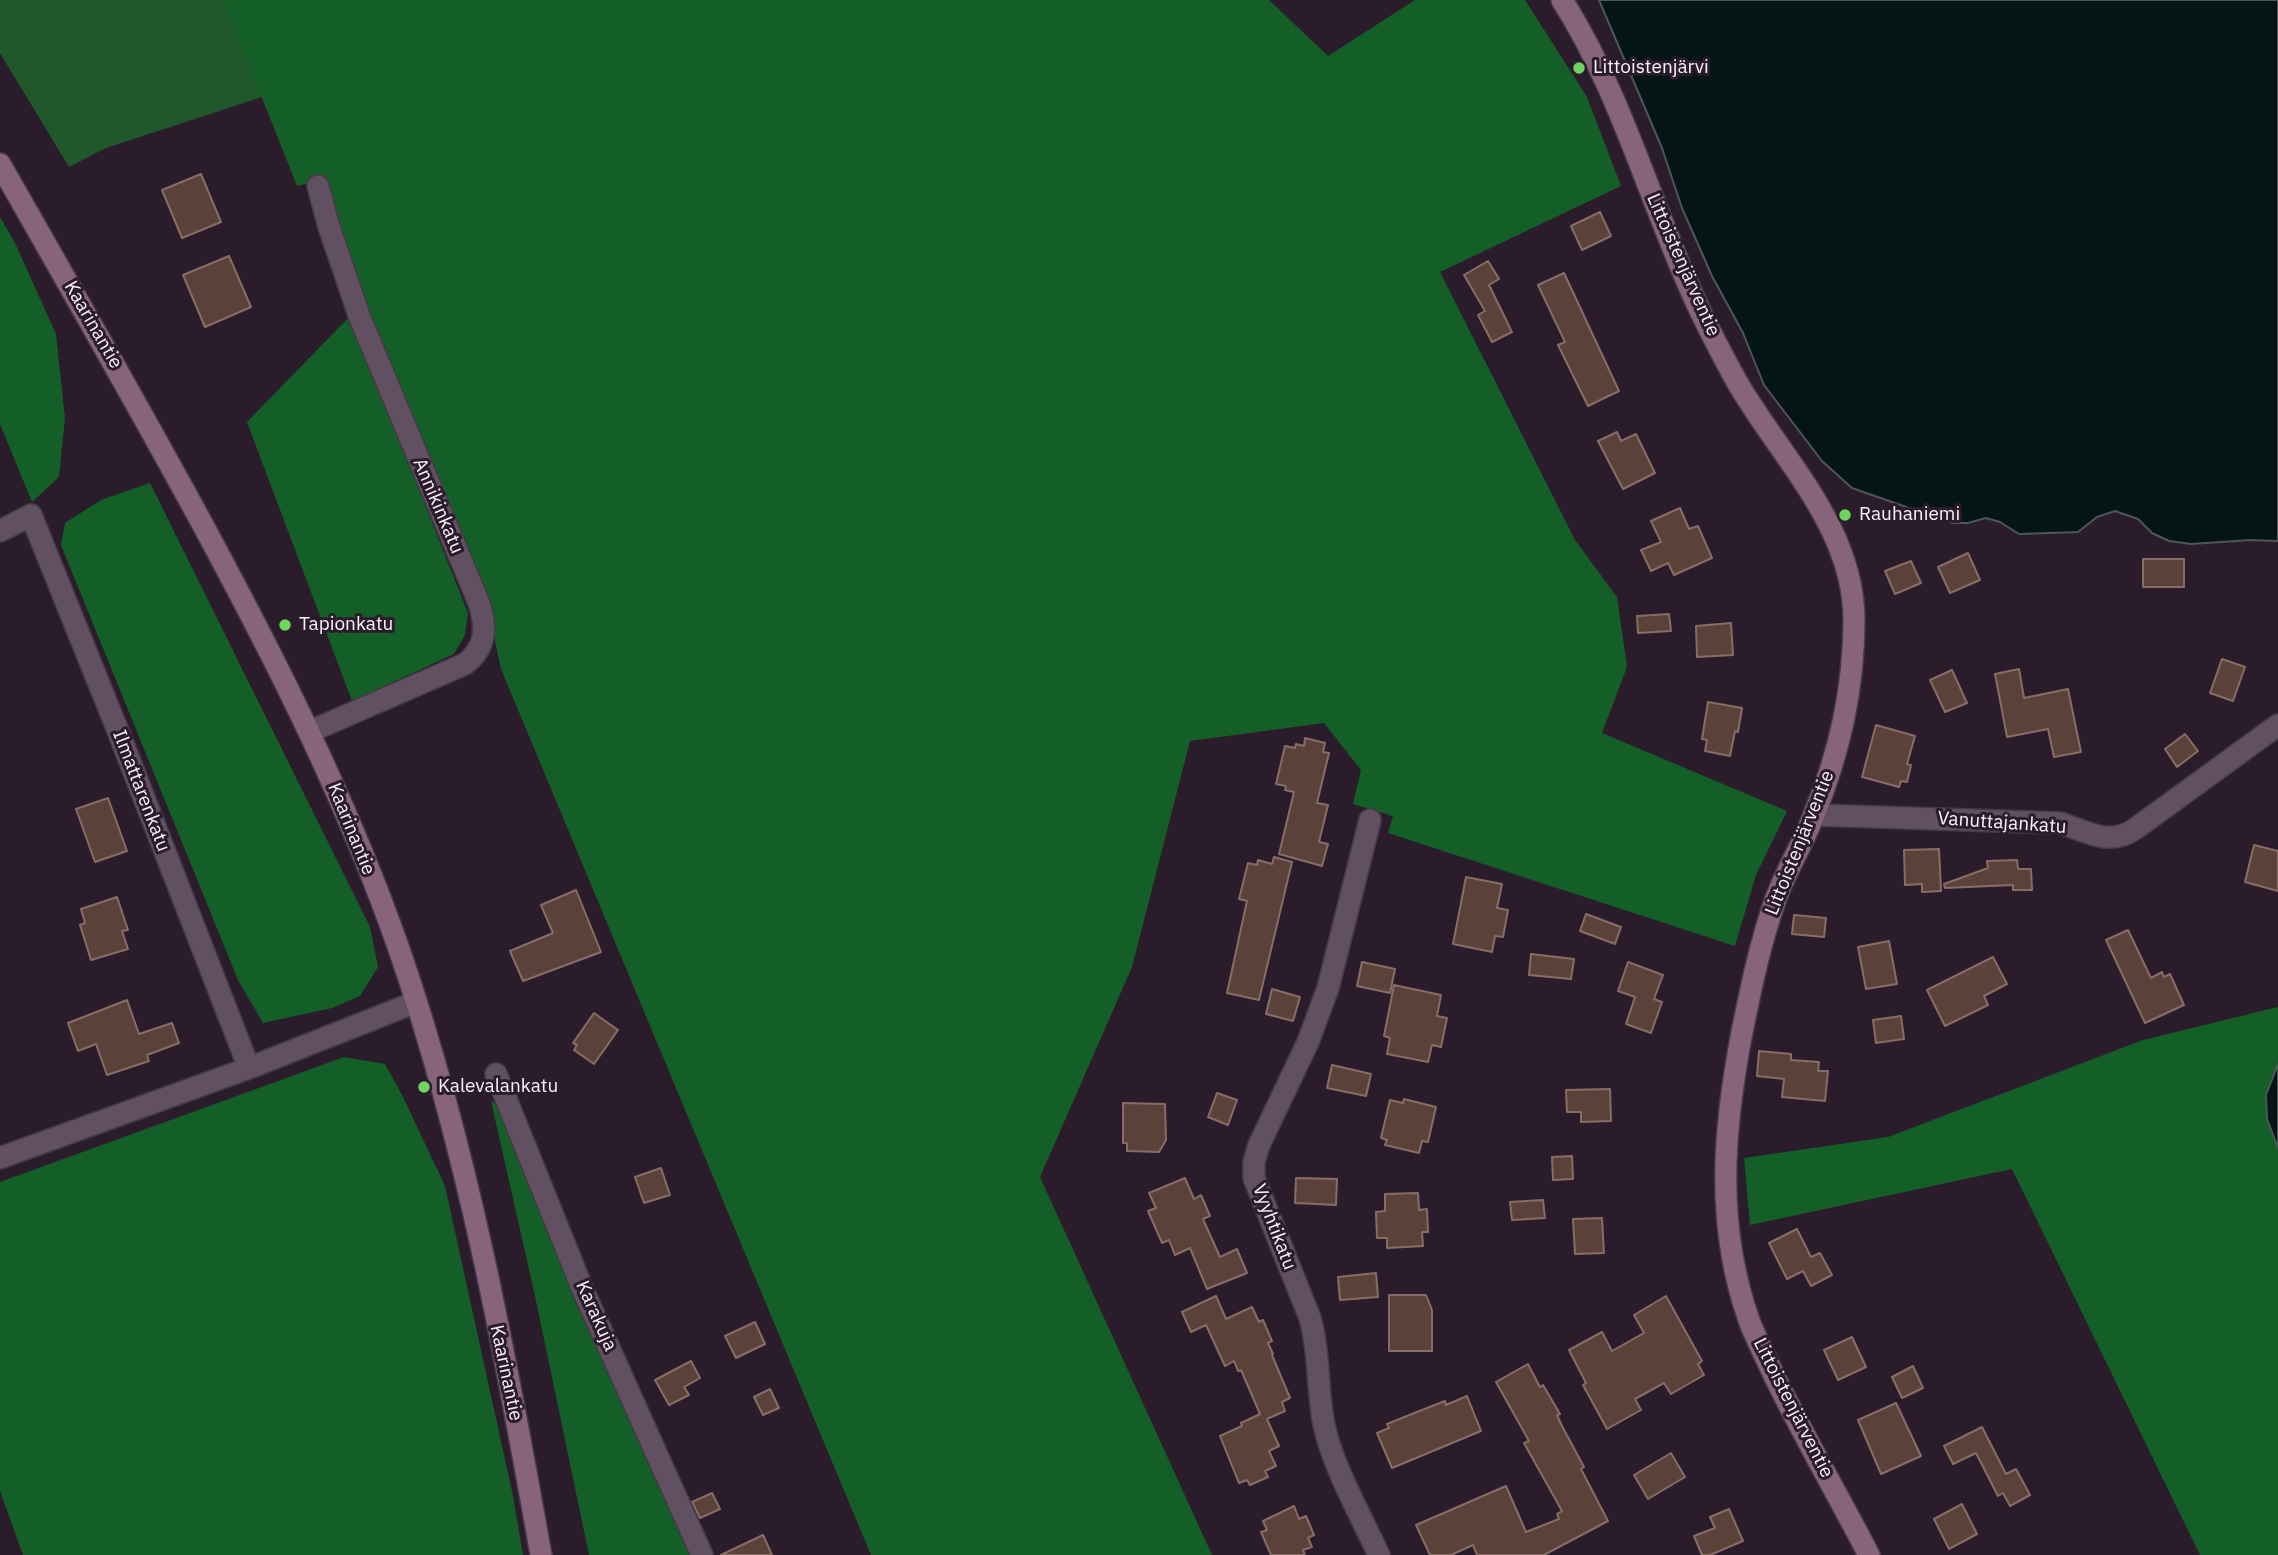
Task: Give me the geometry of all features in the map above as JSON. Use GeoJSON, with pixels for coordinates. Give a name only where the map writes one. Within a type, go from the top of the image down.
{"type":"FeatureCollection","features":[{"type":"Feature","properties":{"kind":"street","name":"Littoistenjärventie"},"geometry":{"type":"LineString","coordinates":[[1562,0],[1601,69],[1689,287],[1738,383],[1818,505],[1839,548],[1849,578],[1854,618],[1847,707],[1815,815],[1776,896],[1760,948],[1735,1071],[1724,1176],[1737,1273],[1750,1324],[1784,1396],[1869,1555]]}},
{"type":"Feature","properties":{"kind":"street","name":"Kaarinantie"},"geometry":{"type":"LineString","coordinates":[[0,164],[129,387],[243,600],[311,732],[362,852],[416,1002],[464,1175],[509,1382],[541,1555]]}},
{"type":"Feature","properties":{"kind":"street","name":"Annikinkatu"},"geometry":{"type":"LineString","coordinates":[[311,732],[465,664],[475,656],[482,645],[484,631],[479,603],[360,318],[318,186]]}},
{"type":"Feature","properties":{"kind":"street","name":"Ilmattarenkatu"},"geometry":{"type":"LineString","coordinates":[[0,531],[31,515],[249,1068]]}},
{"type":"Feature","properties":{"kind":"street","name":"Vanuttajankatu"},"geometry":{"type":"LineString","coordinates":[[1815,815],[2060,823],[2097,836],[2118,838],[2136,829],[2278,725]]}},
{"type":"Feature","properties":{"kind":"street","name":"Vyyhtikatu"},"geometry":{"type":"LineString","coordinates":[[1370,820],[1328,988],[1308,1042],[1259,1145],[1254,1161],[1254,1178],[1316,1339],[1323,1415],[1329,1443],[1379,1555]]}},
{"type":"Feature","properties":{"kind":"street"},"geometry":{"type":"LineString","coordinates":[[0,1158],[249,1068],[416,1002]]}},
{"type":"Feature","properties":{"kind":"street","name":"Karakuja"},"geometry":{"type":"LineString","coordinates":[[496,1074],[583,1290],[702,1555]]}},
{"type":"Feature","properties":{"kind":"green space"},"geometry":{"type":"Polygon","coordinates":[[[0,0],[223,0],[262,97],[106,148],[69,167],[0,53],[0,0]]]}},
{"type":"Feature","properties":{"kind":"green space"},"geometry":{"type":"Polygon","coordinates":[[[223,0],[1269,0],[1328,56],[1415,0],[1525,0],[1587,97],[1621,186],[1440,272],[1575,540],[1617,597],[1627,667],[1602,733],[1787,811],[1756,875],[1735,946],[1388,833],[1393,816],[1353,804],[1361,770],[1324,723],[1190,741],[1132,967],[1040,1177],[1212,1555],[871,1555],[501,669],[487,603],[367,305],[325,180],[297,186],[223,0]]]}},
{"type":"Feature","properties":{"kind":"green space"},"geometry":{"type":"Polygon","coordinates":[[[0,217],[15,243],[56,334],[65,418],[59,477],[32,502],[0,424],[0,217]]]}},
{"type":"Feature","properties":{"kind":"green space"},"geometry":{"type":"Polygon","coordinates":[[[350,316],[468,613],[465,635],[454,654],[352,701],[247,422],[350,316]]]}},
{"type":"Feature","properties":{"kind":"green space"},"geometry":{"type":"Polygon","coordinates":[[[150,483],[370,927],[378,967],[360,996],[332,1008],[263,1023],[238,980],[61,545],[65,523],[101,500],[150,483]]]}},
{"type":"Feature","properties":{"kind":"green space"},"geometry":{"type":"Polygon","coordinates":[[[2278,1007],[2278,1064],[2266,1095],[2267,1119],[2278,1148],[2278,1555],[2200,1555],[2012,1169],[1750,1225],[1744,1158],[1888,1137],[2143,1040],[2278,1007]]]}},
{"type":"Feature","properties":{"kind":"green space"},"geometry":{"type":"Polygon","coordinates":[[[344,1057],[385,1064],[445,1186],[513,1496],[523,1555],[23,1555],[0,1491],[0,1182],[344,1057]]]}},
{"type":"Feature","properties":{"kind":"green space"},"geometry":{"type":"Polygon","coordinates":[[[491,1101],[503,1108],[692,1555],[589,1555],[491,1101]]]}},
{"type":"Feature","properties":{"kind":"shaded area","name":"Littoistenjärvi"},"geometry":{"type":"Polygon","coordinates":[[[1599,0],[2278,0],[2278,541],[2191,544],[2169,541],[2152,533],[2138,519],[2115,511],[2097,517],[2078,532],[2019,534],[2000,522],[1986,518],[1968,523],[1952,523],[1852,488],[1822,461],[1764,385],[1743,333],[1712,276],[1682,208],[1662,148],[1599,0]]]}},
{"type":"Feature","properties":{"kind":"shaded area"},"geometry":{"type":"Polygon","coordinates":[[[2278,1064],[2278,1148],[2267,1119],[2266,1095],[2278,1064]]]}},
{"type":"Feature","properties":{"kind":"building"},"geometry":{"type":"Polygon","coordinates":[[[201,174],[221,222],[182,238],[162,190],[201,174]]]}},
{"type":"Feature","properties":{"kind":"building"},"geometry":{"type":"Polygon","coordinates":[[[1600,212],[1611,236],[1582,250],[1571,226],[1600,212]]]}},
{"type":"Feature","properties":{"kind":"building"},"geometry":{"type":"Polygon","coordinates":[[[229,256],[251,307],[205,327],[183,275],[229,256]]]}},
{"type":"Feature","properties":{"kind":"building"},"geometry":{"type":"Polygon","coordinates":[[[1488,261],[1499,279],[1489,285],[1512,332],[1492,342],[1478,315],[1485,311],[1464,275],[1488,261]]]}},
{"type":"Feature","properties":{"kind":"building"},"geometry":{"type":"Polygon","coordinates":[[[1564,273],[1619,391],[1588,406],[1558,345],[1565,342],[1538,285],[1564,273]]]}},
{"type":"Feature","properties":{"kind":"building"},"geometry":{"type":"Polygon","coordinates":[[[1617,432],[1621,441],[1636,434],[1655,473],[1623,489],[1598,441],[1617,432]]]}},
{"type":"Feature","properties":{"kind":"building"},"geometry":{"type":"Polygon","coordinates":[[[1680,508],[1689,529],[1698,526],[1712,558],[1674,575],[1668,563],[1651,571],[1641,550],[1661,542],[1651,521],[1680,508]]]}},
{"type":"Feature","properties":{"kind":"building"},"geometry":{"type":"Polygon","coordinates":[[[1968,553],[1980,580],[1950,593],[1938,567],[1968,553]]]}},
{"type":"Feature","properties":{"kind":"building"},"geometry":{"type":"Polygon","coordinates":[[[2143,559],[2184,559],[2184,587],[2143,587],[2143,559]]]}},
{"type":"Feature","properties":{"kind":"building"},"geometry":{"type":"Polygon","coordinates":[[[1911,561],[1921,583],[1895,594],[1885,571],[1911,561]]]}},
{"type":"Feature","properties":{"kind":"building"},"geometry":{"type":"Polygon","coordinates":[[[1669,614],[1671,631],[1638,633],[1637,616],[1669,614]]]}},
{"type":"Feature","properties":{"kind":"building"},"geometry":{"type":"Polygon","coordinates":[[[1731,623],[1733,655],[1697,657],[1696,626],[1731,623]]]}},
{"type":"Feature","properties":{"kind":"building"},"geometry":{"type":"Polygon","coordinates":[[[2222,659],[2245,667],[2233,701],[2210,693],[2222,659]]]}},
{"type":"Feature","properties":{"kind":"building"},"geometry":{"type":"Polygon","coordinates":[[[2019,669],[2024,698],[2068,689],[2081,752],[2054,757],[2048,729],[2007,737],[1995,674],[2019,669]]]}},
{"type":"Feature","properties":{"kind":"building"},"geometry":{"type":"Polygon","coordinates":[[[1952,670],[1967,703],[1945,712],[1930,680],[1952,670]]]}},
{"type":"Feature","properties":{"kind":"building"},"geometry":{"type":"Polygon","coordinates":[[[1708,702],[1742,708],[1730,756],[1705,751],[1707,740],[1702,739],[1708,702]]]}},
{"type":"Feature","properties":{"kind":"building"},"geometry":{"type":"Polygon","coordinates":[[[1876,725],[1915,736],[1907,764],[1911,765],[1907,782],[1901,781],[1899,787],[1862,777],[1876,725]]]}},
{"type":"Feature","properties":{"kind":"building"},"geometry":{"type":"Polygon","coordinates":[[[2185,734],[2198,751],[2177,767],[2165,749],[2185,734]]]}},
{"type":"Feature","properties":{"kind":"building"},"geometry":{"type":"Polygon","coordinates":[[[1305,738],[1325,743],[1323,752],[1329,753],[1317,803],[1328,805],[1319,842],[1328,844],[1322,866],[1279,854],[1294,792],[1285,790],[1286,786],[1276,784],[1285,746],[1304,746],[1305,738]]]}},
{"type":"Feature","properties":{"kind":"building"},"geometry":{"type":"Polygon","coordinates":[[[108,798],[127,851],[95,862],[76,809],[108,798]]]}},
{"type":"Feature","properties":{"kind":"building"},"geometry":{"type":"Polygon","coordinates":[[[2254,845],[2278,851],[2278,891],[2245,882],[2254,845]]]}},
{"type":"Feature","properties":{"kind":"building"},"geometry":{"type":"Polygon","coordinates":[[[1939,849],[1941,891],[1922,892],[1922,884],[1905,885],[1904,850],[1939,849]]]}},
{"type":"Feature","properties":{"kind":"building"},"geometry":{"type":"Polygon","coordinates":[[[1274,857],[1292,862],[1259,1000],[1227,993],[1247,901],[1239,899],[1248,863],[1257,865],[1258,860],[1272,864],[1274,857]]]}},
{"type":"Feature","properties":{"kind":"building"},"geometry":{"type":"Polygon","coordinates":[[[2017,860],[2018,869],[2031,869],[2032,890],[2013,890],[2013,885],[1945,888],[1944,884],[1988,868],[1987,861],[2017,860]]]}},
{"type":"Feature","properties":{"kind":"building"},"geometry":{"type":"Polygon","coordinates":[[[1466,877],[1502,884],[1497,908],[1508,910],[1503,937],[1495,936],[1492,952],[1453,944],[1466,877]]]}},
{"type":"Feature","properties":{"kind":"building"},"geometry":{"type":"Polygon","coordinates":[[[576,890],[601,952],[523,981],[510,951],[553,933],[541,905],[576,890]]]}},
{"type":"Feature","properties":{"kind":"building"},"geometry":{"type":"Polygon","coordinates":[[[117,897],[128,930],[122,931],[128,949],[91,960],[80,925],[85,923],[81,909],[117,897]]]}},
{"type":"Feature","properties":{"kind":"building"},"geometry":{"type":"Polygon","coordinates":[[[1586,914],[1621,927],[1615,944],[1580,931],[1586,914]]]}},
{"type":"Feature","properties":{"kind":"building"},"geometry":{"type":"Polygon","coordinates":[[[1794,915],[1826,918],[1824,937],[1792,934],[1794,915]]]}},
{"type":"Feature","properties":{"kind":"building"},"geometry":{"type":"Polygon","coordinates":[[[2128,930],[2151,978],[2162,972],[2164,977],[2170,974],[2184,1005],[2145,1023],[2106,940],[2128,930]]]}},
{"type":"Feature","properties":{"kind":"building"},"geometry":{"type":"Polygon","coordinates":[[[1889,941],[1897,984],[1866,989],[1858,947],[1889,941]]]}},
{"type":"Feature","properties":{"kind":"building"},"geometry":{"type":"Polygon","coordinates":[[[1531,954],[1574,959],[1571,979],[1529,975],[1531,954]]]}},
{"type":"Feature","properties":{"kind":"building"},"geometry":{"type":"Polygon","coordinates":[[[1993,957],[2007,984],[1984,996],[1988,1005],[1945,1026],[1927,990],[1993,957]]]}},
{"type":"Feature","properties":{"kind":"building"},"geometry":{"type":"Polygon","coordinates":[[[1362,962],[1395,969],[1390,993],[1357,986],[1362,962]]]}},
{"type":"Feature","properties":{"kind":"building"},"geometry":{"type":"Polygon","coordinates":[[[1628,962],[1663,975],[1654,999],[1662,1002],[1651,1033],[1626,1024],[1635,997],[1618,991],[1628,962]]]}},
{"type":"Feature","properties":{"kind":"building"},"geometry":{"type":"Polygon","coordinates":[[[1394,985],[1441,995],[1437,1016],[1447,1018],[1441,1047],[1432,1045],[1428,1062],[1387,1054],[1390,1038],[1384,1036],[1394,985]]]}},
{"type":"Feature","properties":{"kind":"building"},"geometry":{"type":"Polygon","coordinates":[[[1272,989],[1300,997],[1293,1021],[1266,1014],[1272,989]]]}},
{"type":"Feature","properties":{"kind":"building"},"geometry":{"type":"Polygon","coordinates":[[[127,1000],[139,1034],[172,1023],[179,1043],[147,1055],[149,1061],[107,1075],[96,1044],[78,1051],[68,1023],[127,1000]]]}},
{"type":"Feature","properties":{"kind":"building"},"geometry":{"type":"Polygon","coordinates":[[[594,1013],[618,1030],[594,1064],[574,1050],[577,1045],[573,1043],[594,1013]]]}},
{"type":"Feature","properties":{"kind":"building"},"geometry":{"type":"Polygon","coordinates":[[[1901,1016],[1904,1039],[1876,1043],[1873,1020],[1901,1016]]]}},
{"type":"Feature","properties":{"kind":"building"},"geometry":{"type":"Polygon","coordinates":[[[1759,1051],[1791,1054],[1791,1060],[1819,1062],[1818,1071],[1828,1071],[1825,1101],[1782,1097],[1784,1079],[1757,1076],[1759,1051]]]}},
{"type":"Feature","properties":{"kind":"building"},"geometry":{"type":"Polygon","coordinates":[[[1332,1065],[1371,1074],[1366,1096],[1327,1088],[1332,1065]]]}},
{"type":"Feature","properties":{"kind":"building"},"geometry":{"type":"Polygon","coordinates":[[[1610,1089],[1611,1121],[1581,1122],[1581,1112],[1567,1112],[1566,1090],[1610,1089]]]}},
{"type":"Feature","properties":{"kind":"building"},"geometry":{"type":"Polygon","coordinates":[[[1217,1093],[1237,1100],[1228,1125],[1208,1117],[1217,1093]]]}},
{"type":"Feature","properties":{"kind":"building"},"geometry":{"type":"Polygon","coordinates":[[[1404,1099],[1436,1107],[1428,1142],[1422,1141],[1419,1153],[1385,1145],[1387,1140],[1381,1138],[1390,1100],[1403,1103],[1404,1099]]]}},
{"type":"Feature","properties":{"kind":"building"},"geometry":{"type":"Polygon","coordinates":[[[1123,1103],[1165,1104],[1166,1140],[1159,1152],[1127,1151],[1127,1143],[1123,1143],[1123,1103]]]}},
{"type":"Feature","properties":{"kind":"building"},"geometry":{"type":"Polygon","coordinates":[[[1572,1156],[1573,1179],[1553,1180],[1552,1157],[1572,1156]]]}},
{"type":"Feature","properties":{"kind":"building"},"geometry":{"type":"Polygon","coordinates":[[[661,1168],[670,1195],[644,1203],[635,1177],[661,1168]]]}},
{"type":"Feature","properties":{"kind":"building"},"geometry":{"type":"Polygon","coordinates":[[[1185,1178],[1194,1199],[1201,1195],[1210,1216],[1203,1219],[1220,1257],[1237,1249],[1247,1273],[1207,1289],[1190,1248],[1175,1255],[1169,1240],[1162,1243],[1148,1211],[1156,1208],[1149,1193],[1185,1178]]]}},
{"type":"Feature","properties":{"kind":"building"},"geometry":{"type":"Polygon","coordinates":[[[1296,1178],[1337,1179],[1336,1205],[1295,1203],[1296,1178]]]}},
{"type":"Feature","properties":{"kind":"building"},"geometry":{"type":"Polygon","coordinates":[[[1418,1193],[1419,1210],[1427,1209],[1428,1232],[1422,1232],[1423,1246],[1387,1248],[1387,1238],[1377,1238],[1376,1212],[1385,1211],[1385,1194],[1418,1193]]]}},
{"type":"Feature","properties":{"kind":"building"},"geometry":{"type":"Polygon","coordinates":[[[1543,1200],[1545,1218],[1512,1220],[1510,1202],[1543,1200]]]}},
{"type":"Feature","properties":{"kind":"building"},"geometry":{"type":"Polygon","coordinates":[[[1602,1218],[1604,1253],[1575,1254],[1573,1219],[1602,1218]]]}},
{"type":"Feature","properties":{"kind":"building"},"geometry":{"type":"Polygon","coordinates":[[[1797,1229],[1811,1257],[1820,1253],[1832,1275],[1811,1286],[1803,1271],[1787,1279],[1769,1243],[1797,1229]]]}},
{"type":"Feature","properties":{"kind":"building"},"geometry":{"type":"Polygon","coordinates":[[[1376,1273],[1378,1297],[1340,1300],[1338,1277],[1376,1273]]]}},
{"type":"Feature","properties":{"kind":"building"},"geometry":{"type":"Polygon","coordinates":[[[1389,1295],[1426,1295],[1432,1310],[1432,1351],[1389,1351],[1389,1295]]]}},
{"type":"Feature","properties":{"kind":"building"},"geometry":{"type":"Polygon","coordinates":[[[1216,1296],[1226,1319],[1252,1307],[1259,1322],[1263,1320],[1272,1341],[1268,1343],[1272,1355],[1290,1398],[1282,1402],[1285,1411],[1267,1419],[1279,1446],[1269,1451],[1276,1466],[1265,1471],[1268,1477],[1250,1485],[1247,1480],[1239,1483],[1220,1436],[1260,1414],[1241,1370],[1238,1371],[1234,1361],[1225,1366],[1206,1325],[1191,1332],[1182,1312],[1216,1296]]]}},
{"type":"Feature","properties":{"kind":"building"},"geometry":{"type":"Polygon","coordinates":[[[1666,1296],[1702,1361],[1698,1364],[1704,1375],[1671,1394],[1664,1383],[1635,1399],[1641,1410],[1607,1429],[1583,1385],[1586,1383],[1569,1350],[1602,1332],[1612,1351],[1644,1333],[1634,1315],[1666,1296]]]}},
{"type":"Feature","properties":{"kind":"building"},"geometry":{"type":"Polygon","coordinates":[[[755,1322],[765,1344],[736,1358],[725,1336],[755,1322]]]}},
{"type":"Feature","properties":{"kind":"building"},"geometry":{"type":"Polygon","coordinates":[[[1852,1337],[1866,1367],[1838,1380],[1824,1350],[1852,1337]]]}},
{"type":"Feature","properties":{"kind":"building"},"geometry":{"type":"Polygon","coordinates":[[[691,1361],[700,1378],[684,1387],[689,1395],[669,1405],[655,1380],[691,1361]]]}},
{"type":"Feature","properties":{"kind":"building"},"geometry":{"type":"Polygon","coordinates":[[[1528,1364],[1540,1387],[1543,1385],[1560,1414],[1557,1415],[1584,1467],[1581,1469],[1608,1521],[1544,1555],[1477,1555],[1473,1545],[1451,1555],[1430,1555],[1416,1525],[1506,1486],[1526,1532],[1559,1519],[1557,1514],[1562,1511],[1524,1443],[1529,1441],[1496,1382],[1528,1364]]]}},
{"type":"Feature","properties":{"kind":"building"},"geometry":{"type":"Polygon","coordinates":[[[1913,1366],[1923,1388],[1902,1398],[1892,1377],[1913,1366]]]}},
{"type":"Feature","properties":{"kind":"building"},"geometry":{"type":"Polygon","coordinates":[[[770,1389],[779,1408],[763,1415],[754,1397],[770,1389]]]}},
{"type":"Feature","properties":{"kind":"building"},"geometry":{"type":"Polygon","coordinates":[[[1467,1396],[1481,1431],[1392,1468],[1377,1433],[1389,1428],[1387,1424],[1445,1401],[1446,1405],[1467,1396]]]}},
{"type":"Feature","properties":{"kind":"building"},"geometry":{"type":"Polygon","coordinates":[[[1896,1403],[1921,1456],[1881,1474],[1858,1420],[1896,1403]]]}},
{"type":"Feature","properties":{"kind":"building"},"geometry":{"type":"Polygon","coordinates":[[[1982,1427],[2006,1474],[2016,1469],[2030,1495],[2010,1506],[2003,1493],[1998,1496],[1976,1453],[1953,1464],[1944,1446],[1982,1427]]]}},
{"type":"Feature","properties":{"kind":"building"},"geometry":{"type":"Polygon","coordinates":[[[1671,1453],[1685,1477],[1648,1499],[1634,1475],[1671,1453]]]}},
{"type":"Feature","properties":{"kind":"building"},"geometry":{"type":"Polygon","coordinates":[[[712,1493],[720,1509],[700,1518],[692,1502],[712,1493]]]}},
{"type":"Feature","properties":{"kind":"building"},"geometry":{"type":"Polygon","coordinates":[[[1962,1504],[1977,1534],[1949,1549],[1934,1519],[1962,1504]]]}},
{"type":"Feature","properties":{"kind":"building"},"geometry":{"type":"Polygon","coordinates":[[[1294,1506],[1299,1519],[1306,1516],[1314,1535],[1308,1538],[1312,1547],[1303,1550],[1305,1555],[1271,1555],[1261,1532],[1267,1530],[1263,1521],[1294,1506]]]}},
{"type":"Feature","properties":{"kind":"building"},"geometry":{"type":"Polygon","coordinates":[[[1729,1509],[1743,1541],[1710,1555],[1702,1555],[1694,1536],[1715,1528],[1710,1517],[1729,1509]]]}},
{"type":"Feature","properties":{"kind":"building"},"geometry":{"type":"Polygon","coordinates":[[[763,1535],[772,1555],[721,1555],[763,1535]]]}},
{"type":"Feature","properties":{"kind":"place","name":"Littoistenjärvi"},"geometry":{"type":"Point","coordinates":[1579,68]}},
{"type":"Feature","properties":{"kind":"place","name":"Rauhaniemi"},"geometry":{"type":"Point","coordinates":[1845,515]}},
{"type":"Feature","properties":{"kind":"place","name":"Tapionkatu"},"geometry":{"type":"Point","coordinates":[285,625]}},
{"type":"Feature","properties":{"kind":"place","name":"Kalevalankatu"},"geometry":{"type":"Point","coordinates":[424,1087]}}]}
